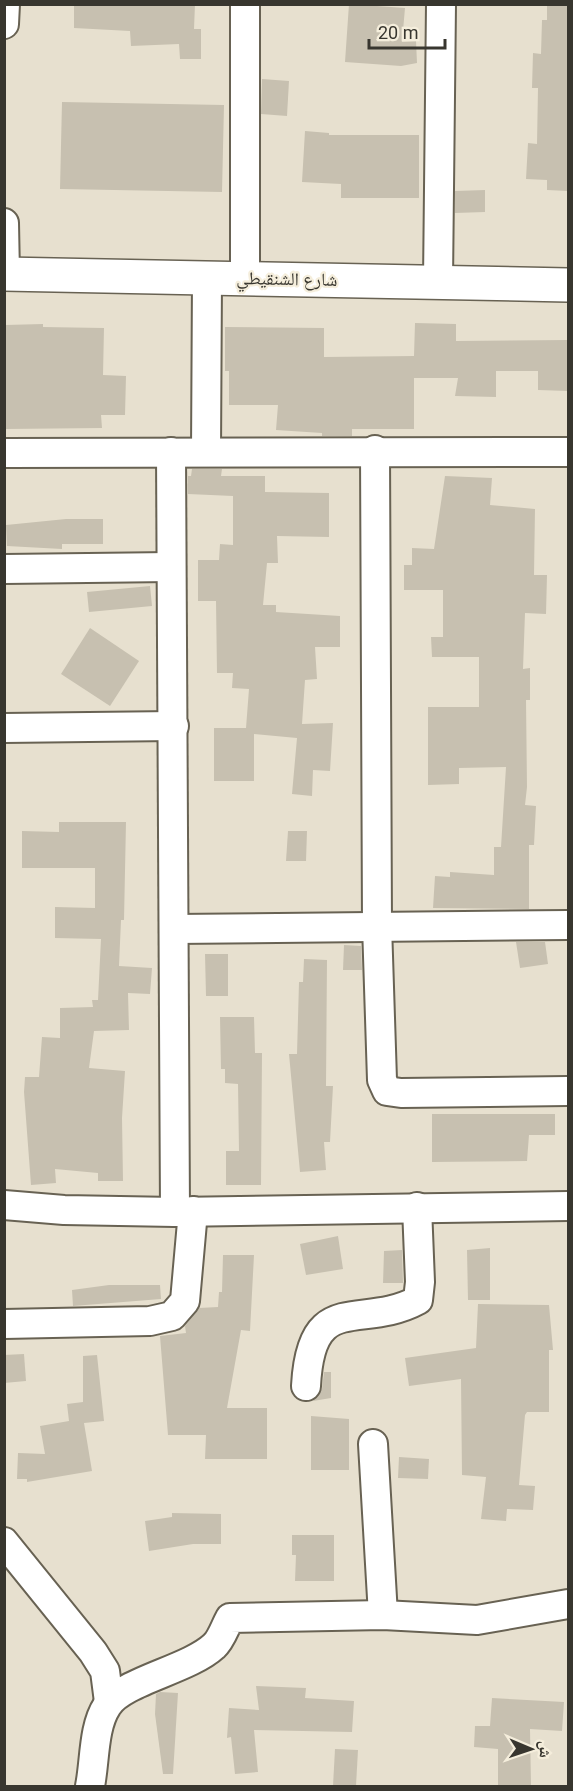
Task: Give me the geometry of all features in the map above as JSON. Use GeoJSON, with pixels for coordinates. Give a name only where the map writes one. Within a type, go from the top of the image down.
{"type":"FeatureCollection","features":[{"type":"Feature","properties":{"kind":"street"},"geometry":{"type":"LineString","coordinates":[[4,24],[5,4]]}},
{"type":"Feature","properties":{"kind":"street"},"geometry":{"type":"LineString","coordinates":[[245,4],[245,279]]}},
{"type":"Feature","properties":{"kind":"street"},"geometry":{"type":"LineString","coordinates":[[438,281],[441,4]]}},
{"type":"Feature","properties":{"kind":"street"},"geometry":{"type":"LineString","coordinates":[[4,222],[5,274]]}},
{"type":"Feature","properties":{"kind":"street","name":"شارع الشنقيطي"},"geometry":{"type":"LineString","coordinates":[[5,274],[568,285]]}},
{"type":"Feature","properties":{"kind":"street"},"geometry":{"type":"LineString","coordinates":[[206,452],[207,278]]}},
{"type":"Feature","properties":{"kind":"street"},"geometry":{"type":"LineString","coordinates":[[375,450],[377,925],[382,1080],[387,1091],[568,1091]]}},
{"type":"Feature","properties":{"kind":"street"},"geometry":{"type":"LineString","coordinates":[[4,453],[375,450],[568,452]]}},
{"type":"Feature","properties":{"kind":"street"},"geometry":{"type":"LineString","coordinates":[[4,1324],[150,1321],[171,1316],[185,1301],[174,929],[171,452]]}},
{"type":"Feature","properties":{"kind":"street"},"geometry":{"type":"LineString","coordinates":[[4,568],[171,567]]}},
{"type":"Feature","properties":{"kind":"street"},"geometry":{"type":"LineString","coordinates":[[4,728],[174,726]]}},
{"type":"Feature","properties":{"kind":"street"},"geometry":{"type":"LineString","coordinates":[[174,929],[377,925],[568,925]]}},
{"type":"Feature","properties":{"kind":"street"},"geometry":{"type":"LineString","coordinates":[[4,1205],[64,1210],[184,1211],[568,1206]]}},
{"type":"Feature","properties":{"kind":"street"},"geometry":{"type":"LineString","coordinates":[[306,1386],[308,1357],[322,1331],[336,1320],[356,1314],[402,1309],[418,1300],[420,1282],[417,1208]]}},
{"type":"Feature","properties":{"kind":"street"},"geometry":{"type":"LineString","coordinates":[[373,1444],[383,1615]]}},
{"type":"Feature","properties":{"kind":"street"},"geometry":{"type":"LineString","coordinates":[[4,1542],[93,1652],[105,1671],[109,1702]]}},
{"type":"Feature","properties":{"kind":"street"},"geometry":{"type":"LineString","coordinates":[[90,1786],[99,1729],[109,1702],[116,1694],[198,1658],[216,1644],[230,1618],[383,1615],[477,1620],[568,1604]]}},
{"type":"Feature","properties":{"kind":"building"},"geometry":{"type":"Polygon","coordinates":[[[74,4],[195,4],[194,29],[201,29],[201,59],[180,59],[179,44],[131,46],[130,31],[74,28],[74,4]]]}},
{"type":"Feature","properties":{"kind":"building"},"geometry":{"type":"Polygon","coordinates":[[[349,4],[405,8],[402,42],[416,41],[417,63],[401,66],[345,62],[349,4]]]}},
{"type":"Feature","properties":{"kind":"building"},"geometry":{"type":"Polygon","coordinates":[[[547,4],[568,4],[568,191],[547,190],[547,180],[526,179],[528,143],[537,144],[538,88],[532,88],[533,53],[541,54],[542,20],[547,20],[547,4]]]}},
{"type":"Feature","properties":{"kind":"building"},"geometry":{"type":"Polygon","coordinates":[[[262,79],[289,81],[287,116],[261,114],[262,79]]]}},
{"type":"Feature","properties":{"kind":"building"},"geometry":{"type":"Polygon","coordinates":[[[62,102],[224,105],[222,192],[60,189],[62,102]]]}},
{"type":"Feature","properties":{"kind":"building"},"geometry":{"type":"Polygon","coordinates":[[[305,131],[329,133],[329,135],[419,135],[419,198],[341,198],[341,184],[302,182],[305,131]]]}},
{"type":"Feature","properties":{"kind":"building"},"geometry":{"type":"Polygon","coordinates":[[[485,190],[485,212],[455,213],[455,191],[485,190]]]}},
{"type":"Feature","properties":{"kind":"building"},"geometry":{"type":"Polygon","coordinates":[[[415,323],[456,324],[456,341],[568,340],[568,391],[538,390],[538,371],[496,371],[496,397],[455,396],[458,378],[414,378],[414,429],[352,429],[352,436],[322,436],[322,433],[276,430],[278,405],[229,405],[229,371],[225,371],[225,327],[324,328],[324,357],[414,356],[415,323]]]}},
{"type":"Feature","properties":{"kind":"building"},"geometry":{"type":"Polygon","coordinates":[[[43,324],[43,327],[104,328],[103,375],[126,376],[125,415],[101,415],[102,428],[6,429],[5,325],[43,324]]]}},
{"type":"Feature","properties":{"kind":"building"},"geometry":{"type":"Polygon","coordinates":[[[192,469],[222,469],[221,476],[265,476],[265,492],[329,493],[329,537],[277,536],[278,563],[267,563],[263,605],[276,605],[276,612],[340,616],[340,647],[315,647],[317,679],[305,680],[302,724],[333,723],[330,771],[313,770],[312,796],[292,794],[297,738],[254,734],[254,781],[214,781],[214,728],[246,728],[249,689],[232,688],[233,673],[217,673],[216,601],[198,601],[198,560],[219,560],[220,544],[233,545],[233,496],[188,494],[188,476],[191,476],[192,469]]]}},
{"type":"Feature","properties":{"kind":"building"},"geometry":{"type":"Polygon","coordinates":[[[445,476],[492,478],[490,505],[535,509],[534,575],[547,575],[546,614],[525,613],[523,669],[530,668],[530,700],[526,700],[527,787],[525,805],[536,806],[534,845],[529,845],[529,909],[433,908],[435,876],[450,877],[450,872],[494,875],[494,847],[501,847],[506,767],[459,768],[459,784],[428,785],[428,707],[479,707],[479,657],[432,657],[431,637],[443,637],[443,590],[404,590],[404,565],[412,565],[412,548],[434,549],[445,476]]]}},
{"type":"Feature","properties":{"kind":"building"},"geometry":{"type":"Polygon","coordinates":[[[66,519],[103,519],[103,544],[62,544],[62,549],[7,546],[6,525],[66,519]]]}},
{"type":"Feature","properties":{"kind":"building"},"geometry":{"type":"Polygon","coordinates":[[[150,586],[152,606],[89,612],[87,592],[150,586]]]}},
{"type":"Feature","properties":{"kind":"building"},"geometry":{"type":"Polygon","coordinates":[[[90,628],[139,661],[110,706],[61,674],[90,628]]]}},
{"type":"Feature","properties":{"kind":"building"},"geometry":{"type":"Polygon","coordinates":[[[59,822],[126,822],[124,920],[121,920],[119,966],[152,968],[150,994],[128,993],[129,1030],[94,1031],[89,1068],[125,1071],[122,1118],[123,1181],[98,1181],[98,1173],[55,1169],[56,1183],[31,1185],[24,1092],[25,1077],[39,1077],[42,1037],[60,1038],[60,1008],[93,1007],[92,1000],[98,1000],[101,939],[55,938],[55,907],[95,908],[95,868],[22,868],[22,831],[59,832],[59,822]]]}},
{"type":"Feature","properties":{"kind":"building"},"geometry":{"type":"Polygon","coordinates":[[[288,831],[307,831],[306,861],[286,861],[288,831]]]}},
{"type":"Feature","properties":{"kind":"building"},"geometry":{"type":"Polygon","coordinates":[[[516,942],[545,942],[548,964],[520,968],[516,942]]]}},
{"type":"Feature","properties":{"kind":"building"},"geometry":{"type":"Polygon","coordinates":[[[344,945],[361,946],[362,970],[343,970],[344,945]]]}},
{"type":"Feature","properties":{"kind":"building"},"geometry":{"type":"Polygon","coordinates":[[[205,954],[228,954],[228,996],[206,996],[205,954]]]}},
{"type":"Feature","properties":{"kind":"building"},"geometry":{"type":"Polygon","coordinates":[[[304,959],[327,960],[326,1086],[333,1086],[330,1142],[324,1142],[326,1170],[300,1172],[289,1054],[297,1054],[299,982],[303,982],[304,959]]]}},
{"type":"Feature","properties":{"kind":"building"},"geometry":{"type":"Polygon","coordinates":[[[220,1017],[254,1017],[255,1053],[262,1053],[261,1185],[226,1185],[226,1151],[239,1151],[238,1084],[225,1083],[225,1069],[221,1069],[220,1017]]]}},
{"type":"Feature","properties":{"kind":"building"},"geometry":{"type":"Polygon","coordinates":[[[432,1114],[555,1114],[555,1135],[529,1135],[527,1161],[432,1162],[432,1114]]]}},
{"type":"Feature","properties":{"kind":"building"},"geometry":{"type":"Polygon","coordinates":[[[338,1236],[343,1269],[306,1275],[300,1244],[338,1236]]]}},
{"type":"Feature","properties":{"kind":"building"},"geometry":{"type":"Polygon","coordinates":[[[490,1248],[490,1300],[468,1300],[467,1250],[490,1248]]]}},
{"type":"Feature","properties":{"kind":"building"},"geometry":{"type":"Polygon","coordinates":[[[402,1250],[403,1283],[383,1283],[384,1251],[402,1250]]]}},
{"type":"Feature","properties":{"kind":"building"},"geometry":{"type":"Polygon","coordinates":[[[223,1255],[254,1255],[250,1331],[241,1330],[227,1408],[267,1408],[267,1459],[205,1459],[206,1435],[168,1435],[160,1336],[186,1333],[185,1326],[199,1308],[218,1307],[219,1292],[222,1292],[223,1255]]]}},
{"type":"Feature","properties":{"kind":"building"},"geometry":{"type":"Polygon","coordinates":[[[109,1285],[160,1285],[161,1299],[73,1306],[72,1290],[109,1285]]]}},
{"type":"Feature","properties":{"kind":"building"},"geometry":{"type":"Polygon","coordinates":[[[478,1304],[549,1305],[553,1350],[549,1350],[549,1412],[527,1412],[525,1415],[519,1485],[535,1486],[533,1510],[507,1509],[506,1521],[481,1519],[486,1477],[462,1475],[461,1379],[409,1386],[405,1358],[476,1348],[478,1304]]]}},
{"type":"Feature","properties":{"kind":"building"},"geometry":{"type":"Polygon","coordinates":[[[24,1354],[26,1381],[4,1383],[4,1355],[24,1354]]]}},
{"type":"Feature","properties":{"kind":"building"},"geometry":{"type":"Polygon","coordinates":[[[97,1355],[104,1421],[84,1423],[92,1471],[27,1482],[27,1479],[17,1479],[18,1453],[45,1454],[40,1426],[69,1421],[67,1404],[83,1402],[83,1356],[97,1355]]]}},
{"type":"Feature","properties":{"kind":"building"},"geometry":{"type":"Polygon","coordinates":[[[324,1372],[331,1372],[331,1398],[313,1401],[322,1389],[324,1372]]]}},
{"type":"Feature","properties":{"kind":"building"},"geometry":{"type":"Polygon","coordinates":[[[311,1416],[349,1419],[349,1470],[311,1470],[311,1416]]]}},
{"type":"Feature","properties":{"kind":"building"},"geometry":{"type":"Polygon","coordinates":[[[399,1457],[429,1459],[428,1479],[398,1478],[399,1457]]]}},
{"type":"Feature","properties":{"kind":"building"},"geometry":{"type":"Polygon","coordinates":[[[172,1513],[221,1514],[221,1544],[193,1544],[149,1551],[145,1521],[172,1517],[172,1513]]]}},
{"type":"Feature","properties":{"kind":"building"},"geometry":{"type":"Polygon","coordinates":[[[292,1535],[334,1535],[334,1581],[295,1581],[296,1555],[292,1555],[292,1535]]]}},
{"type":"Feature","properties":{"kind":"building"},"geometry":{"type":"Polygon","coordinates":[[[256,1686],[306,1688],[305,1698],[354,1701],[352,1732],[254,1730],[258,1772],[235,1774],[231,1737],[227,1738],[229,1708],[259,1710],[256,1686]]]}},
{"type":"Feature","properties":{"kind":"building"},"geometry":{"type":"Polygon","coordinates":[[[160,1692],[178,1693],[173,1774],[163,1774],[155,1714],[156,1694],[160,1692]]]}},
{"type":"Feature","properties":{"kind":"building"},"geometry":{"type":"Polygon","coordinates":[[[492,1698],[564,1702],[562,1731],[530,1729],[531,1786],[498,1786],[498,1749],[474,1747],[475,1726],[490,1726],[492,1698]]]}},
{"type":"Feature","properties":{"kind":"building"},"geometry":{"type":"Polygon","coordinates":[[[335,1749],[358,1750],[356,1786],[333,1786],[335,1749]]]}}]}
